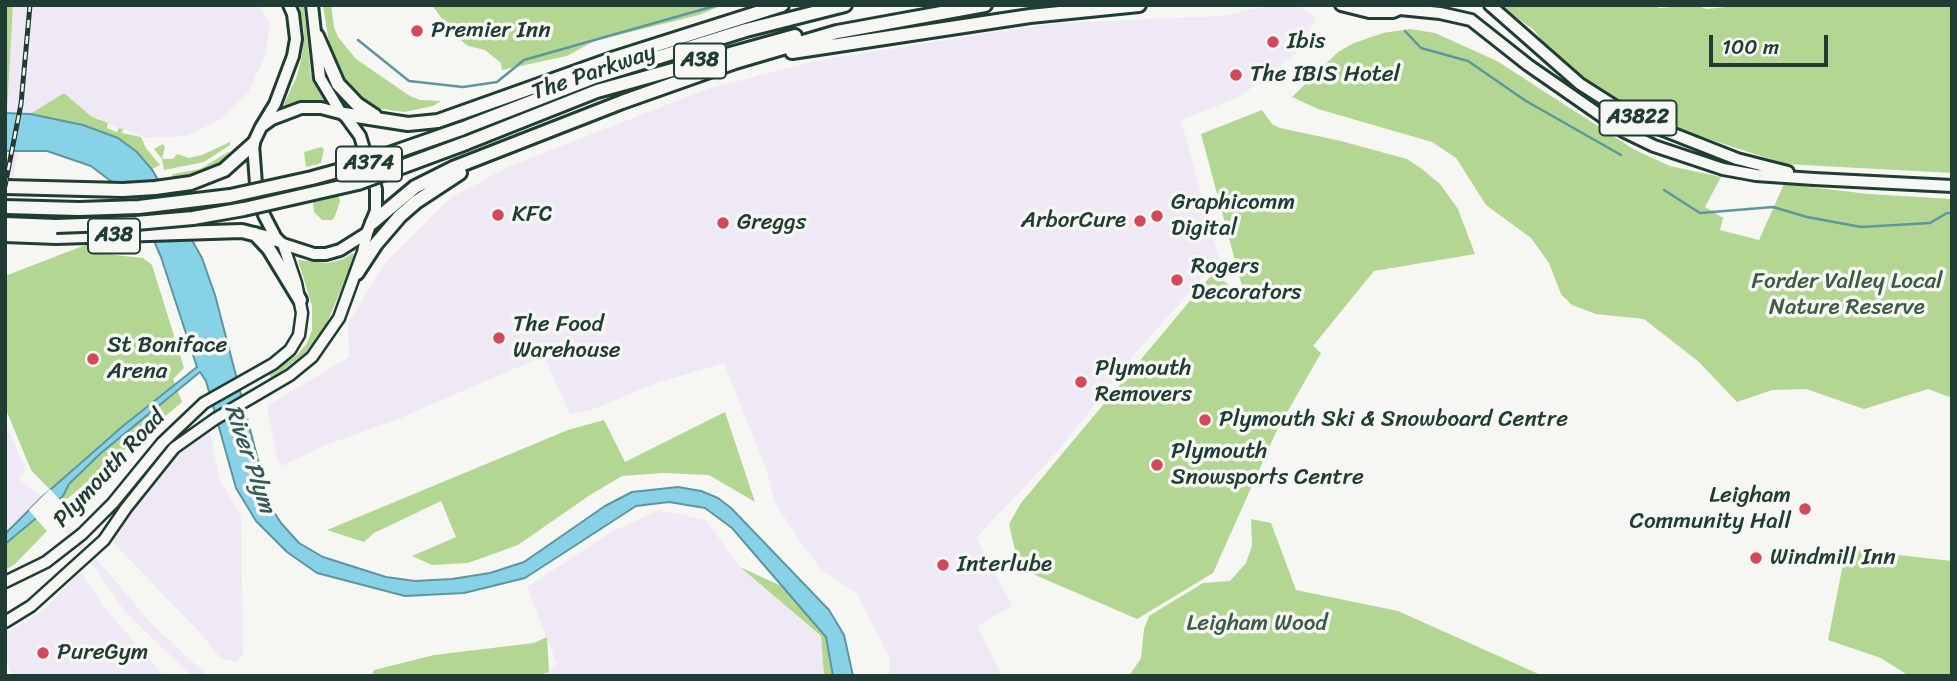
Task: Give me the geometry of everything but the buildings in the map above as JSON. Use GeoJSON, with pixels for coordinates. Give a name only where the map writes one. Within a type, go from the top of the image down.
{"type":"FeatureCollection","features":[{"type":"Feature","properties":{"kind":"highway","name":"A38"},"geometry":{"type":"LineString","coordinates":[[343,113],[408,124],[438,121],[615,58],[782,5]]}},
{"type":"Feature","properties":{"kind":"highway","name":"The Parkway"},"geometry":{"type":"LineString","coordinates":[[5,207],[79,209],[139,206],[230,195],[312,178],[389,155],[594,77],[746,30],[845,5]]}},
{"type":"Feature","properties":{"kind":"highway","name":"The Parkway"},"geometry":{"type":"LineString","coordinates":[[5,224],[57,226],[193,218],[315,195],[358,183],[610,87],[789,37],[943,5]]}},
{"type":"Feature","properties":{"kind":"highway","name":"A38"},"geometry":{"type":"LineString","coordinates":[[370,228],[415,187],[453,168],[735,61],[837,32],[985,5]]}},
{"type":"Feature","properties":{"kind":"highway","name":"A38"},"geometry":{"type":"LineString","coordinates":[[735,61],[1030,16],[1139,5]]}},
{"type":"Feature","properties":{"kind":"highway"},"geometry":{"type":"LineString","coordinates":[[317,36],[338,84],[356,104],[380,120]]}},
{"type":"Feature","properties":{"kind":"highway","name":"A38"},"geometry":{"type":"LineString","coordinates":[[357,273],[376,244],[416,202],[452,177],[526,139]]}},
{"type":"Feature","properties":{"kind":"highway","name":"A38"},"geometry":{"type":"LineString","coordinates":[[5,187],[123,190],[191,183],[224,170],[253,144]]}},
{"type":"Feature","properties":{"kind":"highway","name":"A38"},"geometry":{"type":"LineString","coordinates":[[5,235],[70,237],[242,231],[280,242]]}},
{"type":"Feature","properties":{"kind":"highway"},"geometry":{"type":"LineString","coordinates":[[255,234],[270,249],[300,300]]}},
{"type":"Feature","properties":{"kind":"main road"},"geometry":{"type":"LineString","coordinates":[[289,5],[293,14],[296,39],[293,56],[280,92],[253,144],[256,184],[264,215],[280,242],[302,252],[326,254],[348,246],[370,228]]}},
{"type":"Feature","properties":{"kind":"main road","name":"A374"},"geometry":{"type":"LineString","coordinates":[[312,5],[320,78],[354,125],[365,147],[376,190],[376,211],[370,228]]}},
{"type":"Feature","properties":{"kind":"main road"},"geometry":{"type":"LineString","coordinates":[[1341,5],[1369,12],[1403,7]]}},
{"type":"Feature","properties":{"kind":"main road","name":"A3822"},"geometry":{"type":"LineString","coordinates":[[1490,5],[1580,84],[1613,105],[1653,126],[1737,159],[1814,179]]}},
{"type":"Feature","properties":{"kind":"main road","name":"A3822"},"geometry":{"type":"LineString","coordinates":[[1403,7],[1471,20],[1573,98],[1623,131],[1654,146],[1723,169],[1814,179],[1952,186]]}},
{"type":"Feature","properties":{"kind":"main road","name":"A374"},"geometry":{"type":"LineString","coordinates":[[261,127],[272,119],[302,108],[321,108],[343,113]]}},
{"type":"Feature","properties":{"kind":"main road","name":"Plymouth Road"},"geometry":{"type":"LineString","coordinates":[[5,622],[30,606],[104,540],[132,499],[174,449],[215,419],[290,375],[312,357],[339,318],[357,273],[370,228]]}},
{"type":"Feature","properties":{"kind":"main road","name":"Plymouth Road"},"geometry":{"type":"LineString","coordinates":[[5,582],[60,552],[82,534],[113,503],[162,443],[204,403],[272,365],[296,343],[302,325],[300,300],[280,242]]}},
{"type":"Feature","properties":{"kind":"shaded area"},"geometry":{"type":"Polygon","coordinates":[[[13,5],[259,5],[270,24],[266,54],[248,93],[218,121],[187,136],[146,138],[92,117],[64,93],[30,114],[7,113],[13,5]]]}},
{"type":"Feature","properties":{"kind":"shaded area"},"geometry":{"type":"Polygon","coordinates":[[[1275,5],[1297,5],[1316,18],[1296,53],[1241,96],[1181,120],[1219,259],[1138,350],[1057,452],[976,538],[1012,606],[977,626],[1002,676],[889,676],[890,658],[857,594],[822,570],[798,539],[775,502],[766,468],[724,363],[656,383],[594,409],[570,415],[544,356],[281,466],[276,454],[267,406],[349,357],[348,323],[386,262],[453,196],[513,165],[707,89],[815,61],[1063,23],[1220,16],[1275,5]]]}},
{"type":"Feature","properties":{"kind":"shaded area"},"geometry":{"type":"Polygon","coordinates":[[[5,151],[19,151],[5,211],[5,151]]]}},
{"type":"Feature","properties":{"kind":"shaded area"},"geometry":{"type":"Polygon","coordinates":[[[5,422],[26,470],[19,479],[42,497],[5,532],[5,422]]]}},
{"type":"Feature","properties":{"kind":"shaded area"},"geometry":{"type":"Polygon","coordinates":[[[210,431],[219,478],[241,516],[243,653],[237,662],[220,658],[202,635],[110,539],[182,449],[210,431]]]}},
{"type":"Feature","properties":{"kind":"shaded area"},"geometry":{"type":"Polygon","coordinates":[[[659,510],[706,520],[740,567],[821,637],[824,676],[535,676],[548,672],[557,664],[527,587],[611,532],[659,510]]]}},
{"type":"Feature","properties":{"kind":"shaded area"},"geometry":{"type":"Polygon","coordinates":[[[63,520],[153,625],[208,676],[192,676],[126,613],[92,564],[59,526],[63,520]]]}},
{"type":"Feature","properties":{"kind":"shaded area"},"geometry":{"type":"Polygon","coordinates":[[[80,572],[108,612],[164,676],[12,676],[5,660],[5,633],[44,610],[80,572]]]}},
{"type":"Feature","properties":{"kind":"green space"},"geometry":{"type":"Polygon","coordinates":[[[5,5],[13,5],[7,113],[5,113],[5,5]]]}},
{"type":"Feature","properties":{"kind":"green space"},"geometry":{"type":"Polygon","coordinates":[[[299,5],[304,5],[311,75],[326,103],[298,103],[281,110],[297,76],[302,56],[304,32],[299,5]]]}},
{"type":"Feature","properties":{"kind":"green space"},"geometry":{"type":"Polygon","coordinates":[[[323,5],[331,5],[338,37],[356,59],[410,96],[420,100],[441,101],[433,106],[404,112],[375,108],[364,102],[345,84],[331,56],[323,5]]]}},
{"type":"Feature","properties":{"kind":"green space"},"geometry":{"type":"Polygon","coordinates":[[[432,5],[723,5],[699,15],[594,41],[567,56],[502,70],[501,63],[485,50],[468,46],[452,33],[432,5]]]}},
{"type":"Feature","properties":{"kind":"green space"},"geometry":{"type":"Polygon","coordinates":[[[1499,5],[1653,5],[1660,8],[1694,5],[1707,9],[1744,5],[1952,5],[1952,173],[1786,164],[1655,122],[1603,91],[1561,60],[1548,49],[1534,30],[1499,5]]]}},
{"type":"Feature","properties":{"kind":"green space","name":"Forder Valley Local Nature Reserve"},"geometry":{"type":"Polygon","coordinates":[[[1410,29],[1435,33],[1497,61],[1635,150],[1670,166],[1721,177],[1705,207],[1723,218],[1720,230],[1759,240],[1784,184],[1869,194],[1952,199],[1952,398],[1928,389],[1864,409],[1806,389],[1772,390],[1737,402],[1699,362],[1644,319],[1596,314],[1572,305],[1561,294],[1549,263],[1531,238],[1486,205],[1456,158],[1432,142],[1318,109],[1292,97],[1338,52],[1383,33],[1410,29]]]}},
{"type":"Feature","properties":{"kind":"green space"},"geometry":{"type":"Polygon","coordinates":[[[64,93],[92,117],[108,123],[107,128],[117,132],[119,128],[123,129],[122,133],[141,137],[160,165],[152,169],[137,152],[118,138],[83,125],[30,114],[64,93]]]}},
{"type":"Feature","properties":{"kind":"green space","name":"Plymouth Snowsports Centre"},"geometry":{"type":"Polygon","coordinates":[[[1262,110],[1272,124],[1280,128],[1407,159],[1422,169],[1440,184],[1458,209],[1475,254],[1374,271],[1313,346],[1321,353],[1277,430],[1213,573],[1137,619],[1019,568],[1009,524],[1021,503],[1214,272],[1246,301],[1201,134],[1262,110]]]}},
{"type":"Feature","properties":{"kind":"green space"},"geometry":{"type":"Polygon","coordinates":[[[230,142],[230,145],[204,162],[164,170],[162,159],[154,149],[163,144],[165,147],[162,158],[173,159],[177,154],[189,158],[230,142]]]}},
{"type":"Feature","properties":{"kind":"green space"},"geometry":{"type":"Polygon","coordinates":[[[321,147],[324,149],[321,163],[306,167],[304,152],[321,147]]]}},
{"type":"Feature","properties":{"kind":"green space"},"geometry":{"type":"Polygon","coordinates":[[[230,151],[226,158],[210,169],[179,180],[171,178],[173,174],[200,169],[230,151]]]}},
{"type":"Feature","properties":{"kind":"green space"},"geometry":{"type":"Polygon","coordinates":[[[338,195],[340,201],[335,216],[332,220],[322,220],[314,212],[313,201],[338,195]]]}},
{"type":"Feature","properties":{"kind":"green space","name":"St Boniface Arena"},"geometry":{"type":"Polygon","coordinates":[[[93,242],[96,250],[105,254],[143,258],[152,265],[184,368],[173,379],[182,402],[66,500],[61,501],[31,470],[7,412],[5,276],[93,242]]]}},
{"type":"Feature","properties":{"kind":"green space"},"geometry":{"type":"Polygon","coordinates":[[[353,253],[355,257],[326,325],[305,353],[272,379],[269,373],[297,355],[307,343],[312,330],[312,306],[298,260],[328,263],[353,253]]]}},
{"type":"Feature","properties":{"kind":"green space"},"geometry":{"type":"Polygon","coordinates":[[[725,412],[755,502],[709,475],[663,473],[622,476],[518,545],[468,563],[432,565],[412,556],[456,537],[441,501],[374,533],[364,542],[327,530],[568,430],[604,420],[625,462],[725,412]]]}},
{"type":"Feature","properties":{"kind":"green space"},"geometry":{"type":"Polygon","coordinates":[[[29,511],[47,531],[15,564],[5,570],[5,532],[29,511]]]}},
{"type":"Feature","properties":{"kind":"green space","name":"Leigham Wood"},"geometry":{"type":"Polygon","coordinates":[[[1251,519],[1271,523],[1296,590],[1398,611],[1543,676],[1129,676],[1141,658],[1144,629],[1149,616],[1203,583],[1230,581],[1246,563],[1252,546],[1251,519]]]}},
{"type":"Feature","properties":{"kind":"green space"},"geometry":{"type":"Polygon","coordinates":[[[1846,549],[1952,561],[1952,672],[1949,676],[1909,676],[1881,658],[1828,640],[1846,549]]]}},
{"type":"Feature","properties":{"kind":"green space"},"geometry":{"type":"Polygon","coordinates":[[[740,567],[781,586],[826,637],[833,676],[824,676],[821,636],[740,567]]]}},
{"type":"Feature","properties":{"kind":"green space"},"geometry":{"type":"Polygon","coordinates":[[[547,637],[549,672],[535,676],[372,676],[374,670],[434,655],[534,643],[547,637]]]}},
{"type":"Feature","properties":{"kind":"water","name":"River Plym"},"geometry":{"type":"Polygon","coordinates":[[[5,113],[30,114],[83,125],[118,138],[137,152],[153,171],[202,258],[215,295],[270,506],[299,543],[323,557],[386,577],[415,581],[452,579],[490,573],[524,562],[605,506],[632,492],[678,487],[701,491],[718,498],[731,508],[829,610],[844,635],[853,676],[833,676],[826,637],[732,528],[705,508],[669,502],[636,506],[525,578],[464,593],[405,596],[317,573],[287,552],[256,521],[236,488],[206,381],[200,372],[101,453],[69,484],[63,496],[5,544],[5,534],[42,497],[123,426],[197,367],[161,257],[143,216],[112,182],[91,166],[47,151],[5,151],[5,113]]]}},
{"type":"Feature","properties":{"kind":"pier"},"geometry":{"type":"Polygon","coordinates":[[[163,181],[193,234],[148,236],[140,218],[109,184],[163,181]]]}},
{"type":"Feature","properties":{"kind":"pier"},"geometry":{"type":"Polygon","coordinates":[[[50,489],[61,501],[38,521],[29,510],[50,489]]]}},
{"type":"Feature","properties":{"kind":"waterway"},"geometry":{"type":"LineString","coordinates":[[358,40],[409,81],[463,87],[497,82],[524,60],[718,5]]}},
{"type":"Feature","properties":{"kind":"waterway"},"geometry":{"type":"LineString","coordinates":[[1405,31],[1421,48],[1468,61],[1526,101],[1621,155]]}},
{"type":"Feature","properties":{"kind":"waterway"},"geometry":{"type":"LineString","coordinates":[[1664,190],[1700,213],[1773,207],[1807,217],[1861,227],[1930,223],[1952,213]]}},
{"type":"Feature","properties":{"kind":"railway"},"geometry":{"type":"LineString","coordinates":[[5,186],[21,104],[30,5]]}},
{"type":"Feature","properties":{"kind":"place","name":"Premier Inn"},"geometry":{"type":"Point","coordinates":[417,31]}},
{"type":"Feature","properties":{"kind":"place","name":"Ibis"},"geometry":{"type":"Point","coordinates":[1273,42]}},
{"type":"Feature","properties":{"kind":"place","name":"The IBIS Hotel"},"geometry":{"type":"Point","coordinates":[1236,75]}},
{"type":"Feature","properties":{"kind":"place","name":"KFC"},"geometry":{"type":"Point","coordinates":[498,215]}},
{"type":"Feature","properties":{"kind":"place","name":"Graphicomm Digital"},"geometry":{"type":"Point","coordinates":[1157,216]}},
{"type":"Feature","properties":{"kind":"place","name":"ArborCure"},"geometry":{"type":"Point","coordinates":[1140,221]}},
{"type":"Feature","properties":{"kind":"place","name":"Greggs"},"geometry":{"type":"Point","coordinates":[723,223]}},
{"type":"Feature","properties":{"kind":"place","name":"Rogers Decorators"},"geometry":{"type":"Point","coordinates":[1177,280]}},
{"type":"Feature","properties":{"kind":"place","name":"The Food Warehouse"},"geometry":{"type":"Point","coordinates":[499,338]}},
{"type":"Feature","properties":{"kind":"place","name":"St Boniface Arena"},"geometry":{"type":"Point","coordinates":[93,359]}},
{"type":"Feature","properties":{"kind":"place","name":"Plymouth Removers"},"geometry":{"type":"Point","coordinates":[1081,382]}},
{"type":"Feature","properties":{"kind":"place","name":"Plymouth Ski & Snowboard Centre"},"geometry":{"type":"Point","coordinates":[1205,420]}},
{"type":"Feature","properties":{"kind":"place","name":"Plymouth Snowsports Centre"},"geometry":{"type":"Point","coordinates":[1157,465]}},
{"type":"Feature","properties":{"kind":"place","name":"Leigham Community Hall"},"geometry":{"type":"Point","coordinates":[1805,509]}},
{"type":"Feature","properties":{"kind":"place","name":"Windmill Inn"},"geometry":{"type":"Point","coordinates":[1756,558]}},
{"type":"Feature","properties":{"kind":"place","name":"Interlube"},"geometry":{"type":"Point","coordinates":[943,565]}},
{"type":"Feature","properties":{"kind":"place","name":"PureGym"},"geometry":{"type":"Point","coordinates":[43,653]}}]}
